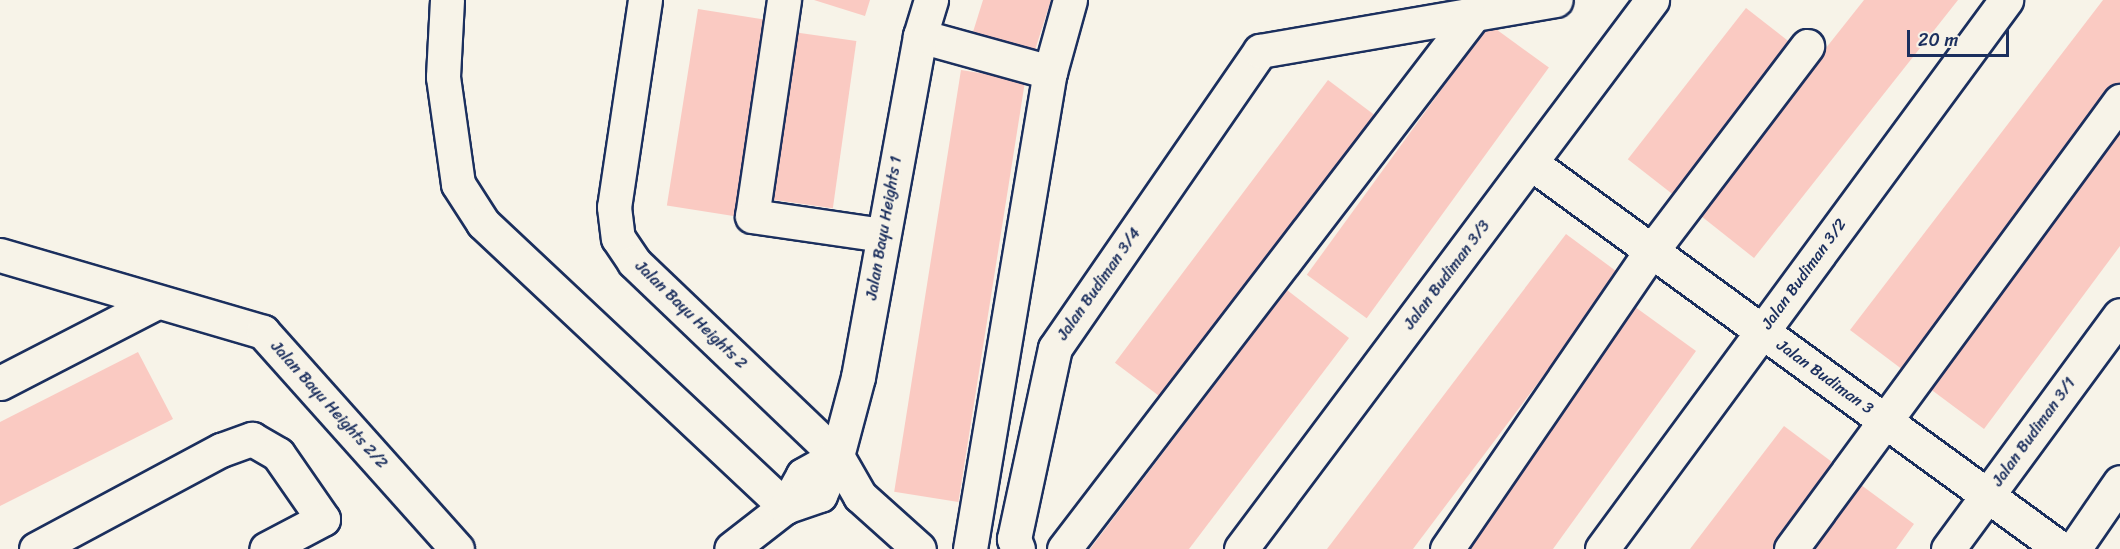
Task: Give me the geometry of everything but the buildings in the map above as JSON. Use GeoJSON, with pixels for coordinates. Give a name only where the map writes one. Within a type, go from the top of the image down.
{"type":"FeatureCollection","features":[{"type":"Feature","properties":{"kind":"street"},"geometry":{"type":"LineString","coordinates":[[447,0],[443,77],[458,184],[483,224],[784,507]]}},
{"type":"Feature","properties":{"kind":"street","name":"Jalan Bayu Heights 2"},"geometry":{"type":"LineString","coordinates":[[645,0],[614,207],[618,237],[634,262],[837,456],[860,496],[919,549]]}},
{"type":"Feature","properties":{"kind":"street"},"geometry":{"type":"LineString","coordinates":[[784,0],[752,216],[882,235]]}},
{"type":"Feature","properties":{"kind":"street","name":"Jalan Bayu Heights 1"},"geometry":{"type":"LineString","coordinates":[[731,549],[784,507],[820,495],[837,456],[858,377],[920,36],[931,0]]}},
{"type":"Feature","properties":{"kind":"street"},"geometry":{"type":"LineString","coordinates":[[970,549],[1050,72],[1070,0]]}},
{"type":"Feature","properties":{"kind":"street"},"geometry":{"type":"LineString","coordinates":[[1064,549],[1471,18],[1556,0]]}},
{"type":"Feature","properties":{"kind":"street","name":"Jalan Budiman 3/3"},"geometry":{"type":"LineString","coordinates":[[1241,549],[1652,0]]}},
{"type":"Feature","properties":{"kind":"street","name":"Jalan Budiman 3/2"},"geometry":{"type":"LineString","coordinates":[[1602,549],[2006,0]]}},
{"type":"Feature","properties":{"kind":"street","name":"Jalan Budiman 3/4"},"geometry":{"type":"LineString","coordinates":[[1018,549],[1014,539],[1054,348],[1260,51],[1471,18]]}},
{"type":"Feature","properties":{"kind":"street"},"geometry":{"type":"LineString","coordinates":[[920,36],[1050,72]]}},
{"type":"Feature","properties":{"kind":"street"},"geometry":{"type":"LineString","coordinates":[[1447,549],[1650,253],[1808,46]]}},
{"type":"Feature","properties":{"kind":"street"},"geometry":{"type":"LineString","coordinates":[[1791,549],[2120,101]]}},
{"type":"Feature","properties":{"kind":"street","name":"Jalan Budiman 3"},"geometry":{"type":"LineString","coordinates":[[1531,163],[1650,253],[1762,331],[2061,549]]}},
{"type":"Feature","properties":{"kind":"street","name":"Jalan Bayu Heights 2/2"},"geometry":{"type":"LineString","coordinates":[[0,255],[115,285],[157,302],[263,332],[457,549]]}},
{"type":"Feature","properties":{"kind":"street"},"geometry":{"type":"LineString","coordinates":[[0,383],[157,302]]}},
{"type":"Feature","properties":{"kind":"street","name":"Jalan Budiman 3/1"},"geometry":{"type":"LineString","coordinates":[[1948,549],[2120,315]]}},
{"type":"Feature","properties":{"kind":"street"},"geometry":{"type":"LineString","coordinates":[[36,549],[221,450],[252,439],[278,454],[322,519],[266,549]]}},
{"type":"Feature","properties":{"kind":"street"},"geometry":{"type":"LineString","coordinates":[[2074,549],[2120,482]]}}]}
